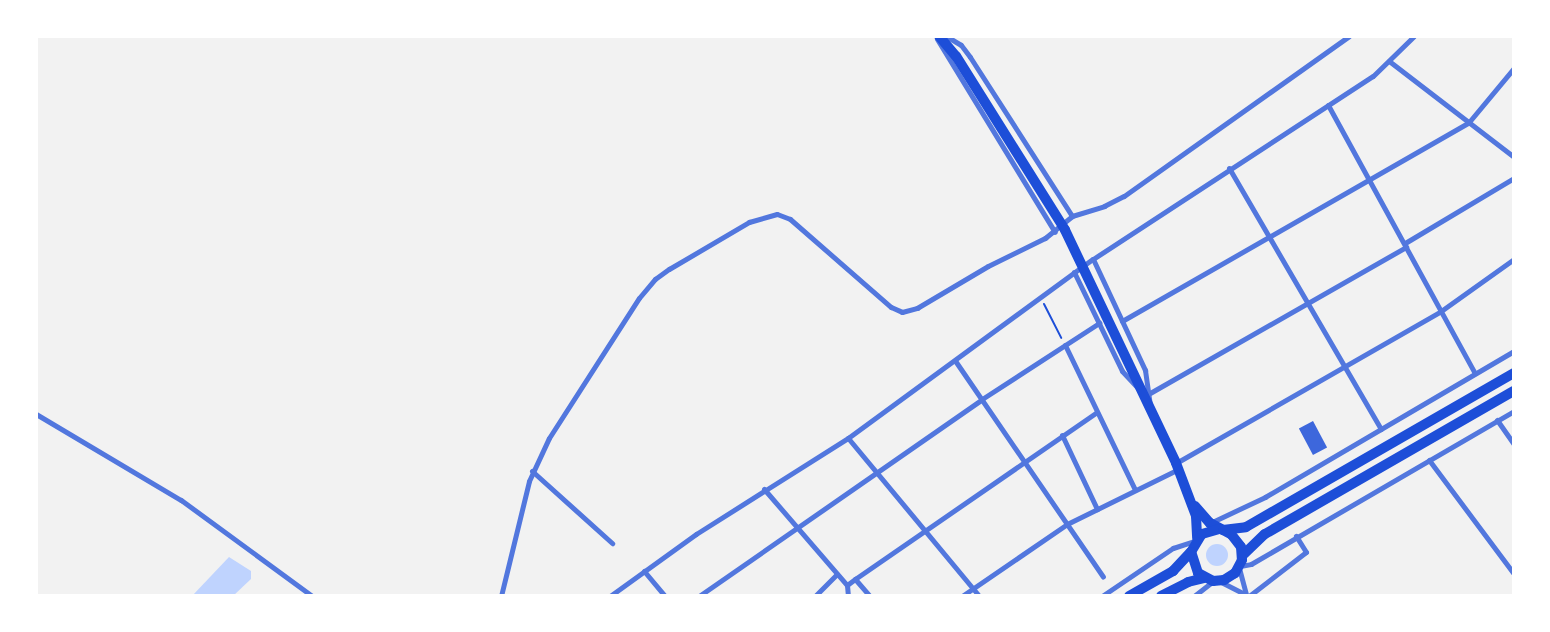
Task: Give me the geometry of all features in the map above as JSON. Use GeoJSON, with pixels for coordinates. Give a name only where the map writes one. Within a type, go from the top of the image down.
{"type":"FeatureCollection","features":[{"type":"Feature","properties":{"kind":"main road"},"geometry":{"type":"LineString","coordinates":[[937,36],[956,56],[1065,230],[1134,374],[1146,391],[1150,408],[1178,466],[1192,503],[1196,540]]}},
{"type":"Feature","properties":{"kind":"main road"},"geometry":{"type":"LineString","coordinates":[[1129,596],[1173,570],[1191,552],[1196,540],[1207,531],[1246,527],[1514,373]]}},
{"type":"Feature","properties":{"kind":"main road"},"geometry":{"type":"LineString","coordinates":[[1242,555],[1265,534],[1514,391]]}},
{"type":"Feature","properties":{"kind":"main road"},"geometry":{"type":"LineString","coordinates":[[1161,596],[1188,582],[1230,577],[1240,567],[1242,555],[1237,539],[1210,523],[1192,503]]}},
{"type":"Feature","properties":{"kind":"main road"},"geometry":{"type":"LineString","coordinates":[[1191,552],[1194,567],[1211,580]]}},
{"type":"Feature","properties":{"kind":"street"},"geometry":{"type":"LineString","coordinates":[[937,36],[942,52],[1055,232]]}},
{"type":"Feature","properties":{"kind":"street"},"geometry":{"type":"LineString","coordinates":[[946,36],[961,45],[970,57],[1072,216]]}},
{"type":"Feature","properties":{"kind":"street"},"geometry":{"type":"LineString","coordinates":[[501,596],[532,471],[591,368],[655,279],[749,222],[777,214],[790,219],[875,296],[902,312],[917,308],[988,266],[1055,232],[1072,216],[1104,206],[1124,196],[1349,36]]}},
{"type":"Feature","properties":{"kind":"street"},"geometry":{"type":"LineString","coordinates":[[610,596],[764,490],[848,438],[956,362],[1093,259],[1373,76],[1414,36]]}},
{"type":"Feature","properties":{"kind":"street"},"geometry":{"type":"LineString","coordinates":[[1389,61],[1514,157]]}},
{"type":"Feature","properties":{"kind":"street"},"geometry":{"type":"LineString","coordinates":[[1122,321],[1469,122],[1514,68]]}},
{"type":"Feature","properties":{"kind":"street"},"geometry":{"type":"LineString","coordinates":[[1328,105],[1475,373]]}},
{"type":"Feature","properties":{"kind":"street"},"geometry":{"type":"LineString","coordinates":[[1230,168],[1381,429]]}},
{"type":"Feature","properties":{"kind":"street"},"geometry":{"type":"LineString","coordinates":[[1146,391],[1308,302],[1406,245],[1514,178]]}},
{"type":"Feature","properties":{"kind":"street"},"geometry":{"type":"LineString","coordinates":[[1093,259],[1145,370],[1146,391]]}},
{"type":"Feature","properties":{"kind":"street"},"geometry":{"type":"LineString","coordinates":[[962,596],[1067,524],[1135,490],[1347,368],[1441,311],[1514,259]]}},
{"type":"Feature","properties":{"kind":"street"},"geometry":{"type":"LineString","coordinates":[[1074,272],[1122,371],[1146,391]]}},
{"type":"Feature","properties":{"kind":"street"},"geometry":{"type":"LineString","coordinates":[[698,596],[876,471],[1098,323]]}},
{"type":"Feature","properties":{"kind":"street"},"geometry":{"type":"LineString","coordinates":[[1065,345],[1135,490]]}},
{"type":"Feature","properties":{"kind":"street"},"geometry":{"type":"LineString","coordinates":[[1210,523],[1265,497],[1514,351]]}},
{"type":"Feature","properties":{"kind":"street"},"geometry":{"type":"LineString","coordinates":[[956,362],[1104,577]]}},
{"type":"Feature","properties":{"kind":"street"},"geometry":{"type":"LineString","coordinates":[[1247,595],[1240,567],[1251,564],[1296,536],[1514,411]]}},
{"type":"Feature","properties":{"kind":"street"},"geometry":{"type":"LineString","coordinates":[[847,585],[1024,460],[1097,412]]}},
{"type":"Feature","properties":{"kind":"street"},"geometry":{"type":"LineString","coordinates":[[36,414],[181,500],[312,596]]}},
{"type":"Feature","properties":{"kind":"street"},"geometry":{"type":"LineString","coordinates":[[1498,420],[1514,444]]}},
{"type":"Feature","properties":{"kind":"street"},"geometry":{"type":"LineString","coordinates":[[1062,435],[1097,509]]}},
{"type":"Feature","properties":{"kind":"street"},"geometry":{"type":"LineString","coordinates":[[848,438],[980,596]]}},
{"type":"Feature","properties":{"kind":"street"},"geometry":{"type":"LineString","coordinates":[[1429,460],[1514,574]]}},
{"type":"Feature","properties":{"kind":"street"},"geometry":{"type":"LineString","coordinates":[[532,471],[612,543]]}},
{"type":"Feature","properties":{"kind":"street"},"geometry":{"type":"LineString","coordinates":[[764,490],[847,585],[848,596]]}},
{"type":"Feature","properties":{"kind":"street"},"geometry":{"type":"LineString","coordinates":[[1247,595],[1306,552],[1296,536]]}},
{"type":"Feature","properties":{"kind":"street"},"geometry":{"type":"LineString","coordinates":[[1102,596],[1173,548],[1196,540]]}},
{"type":"Feature","properties":{"kind":"street"},"geometry":{"type":"LineString","coordinates":[[644,571],[665,596]]}},
{"type":"Feature","properties":{"kind":"street"},"geometry":{"type":"LineString","coordinates":[[815,596],[837,574]]}},
{"type":"Feature","properties":{"kind":"street"},"geometry":{"type":"LineString","coordinates":[[856,579],[870,596]]}},
{"type":"Feature","properties":{"kind":"street"},"geometry":{"type":"LineString","coordinates":[[1194,596],[1211,580],[1247,595]]}},
{"type":"Feature","properties":{"kind":"path"},"geometry":{"type":"LineString","coordinates":[[1041,297],[1065,345]]}},
{"type":"Feature","properties":{"kind":"water"},"geometry":{"type":"Polygon","coordinates":[[[1217,544],[1225,547],[1228,555],[1225,563],[1217,566],[1209,563],[1206,555],[1209,547],[1217,544]]]}},
{"type":"Feature","properties":{"kind":"water"},"geometry":{"type":"Polygon","coordinates":[[[229,557],[251,571],[251,579],[233,596],[192,596],[229,557]]]}},
{"type":"Feature","properties":{"kind":"building"},"geometry":{"type":"Polygon","coordinates":[[[1313,421],[1327,447],[1313,455],[1299,429],[1313,421]]]}}]}
